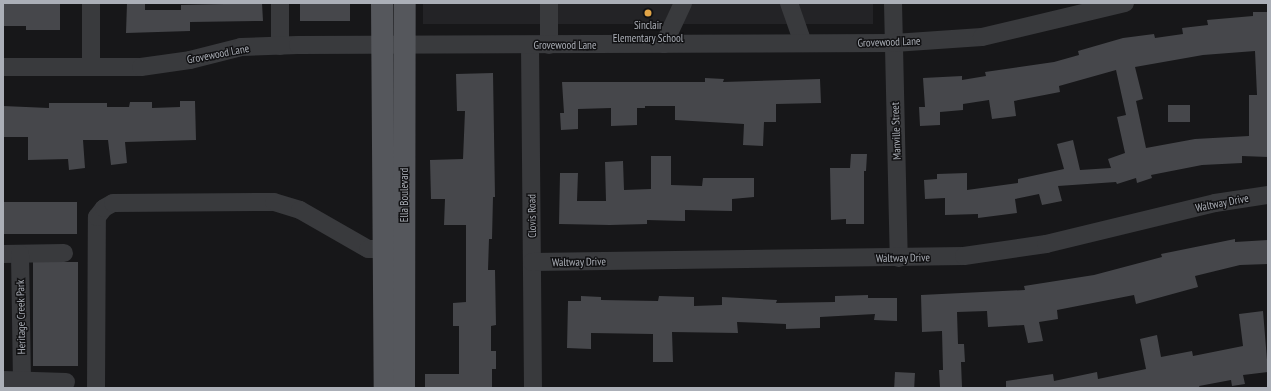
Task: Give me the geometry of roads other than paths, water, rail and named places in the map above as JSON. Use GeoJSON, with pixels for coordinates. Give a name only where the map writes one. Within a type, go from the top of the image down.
{"type":"FeatureCollection","features":[{"type":"Feature","properties":{"kind":"main road","name":"Ella Boulevard"},"geometry":{"type":"LineString","coordinates":[[382,3],[384,388]]}},
{"type":"Feature","properties":{"kind":"main road","name":"Ella Boulevard"},"geometry":{"type":"LineString","coordinates":[[404,388],[405,3]]}},
{"type":"Feature","properties":{"kind":"street"},"geometry":{"type":"LineString","coordinates":[[91,3],[91,67]]}},
{"type":"Feature","properties":{"kind":"street"},"geometry":{"type":"LineString","coordinates":[[280,3],[280,46]]}},
{"type":"Feature","properties":{"kind":"street"},"geometry":{"type":"LineString","coordinates":[[548,3],[549,44]]}},
{"type":"Feature","properties":{"kind":"street"},"geometry":{"type":"LineString","coordinates":[[664,44],[683,3]]}},
{"type":"Feature","properties":{"kind":"street"},"geometry":{"type":"LineString","coordinates":[[789,3],[803,43]]}},
{"type":"Feature","properties":{"kind":"street","name":"Manville Street"},"geometry":{"type":"LineString","coordinates":[[893,3],[899,258]]}},
{"type":"Feature","properties":{"kind":"street","name":"Grovewood Lane"},"geometry":{"type":"LineString","coordinates":[[3,67],[141,67],[190,60],[241,47],[382,44],[530,45],[894,43],[982,37],[1125,3]]}},
{"type":"Feature","properties":{"kind":"street","name":"Clovis Road"},"geometry":{"type":"LineString","coordinates":[[530,45],[533,388]]}},
{"type":"Feature","properties":{"kind":"street","name":"Waltway Drive"},"geometry":{"type":"LineString","coordinates":[[532,262],[964,256],[1046,244],[1215,203],[1268,195]]}},
{"type":"Feature","properties":{"kind":"street"},"geometry":{"type":"LineString","coordinates":[[96,388],[97,217],[104,208],[113,203],[274,202],[300,210],[368,249],[384,249]]}},
{"type":"Feature","properties":{"kind":"street"},"geometry":{"type":"LineString","coordinates":[[12,254],[64,253]]}},
{"type":"Feature","properties":{"kind":"street","name":"Heritage Creek Park"},"geometry":{"type":"LineString","coordinates":[[12,254],[22,380]]}},
{"type":"Feature","properties":{"kind":"street"},"geometry":{"type":"LineString","coordinates":[[3,380],[66,382]]}},
{"type":"Feature","properties":{"kind":"place","name":"Sinclair Elementary School"},"geometry":{"type":"Point","coordinates":[648,13]}}]}
